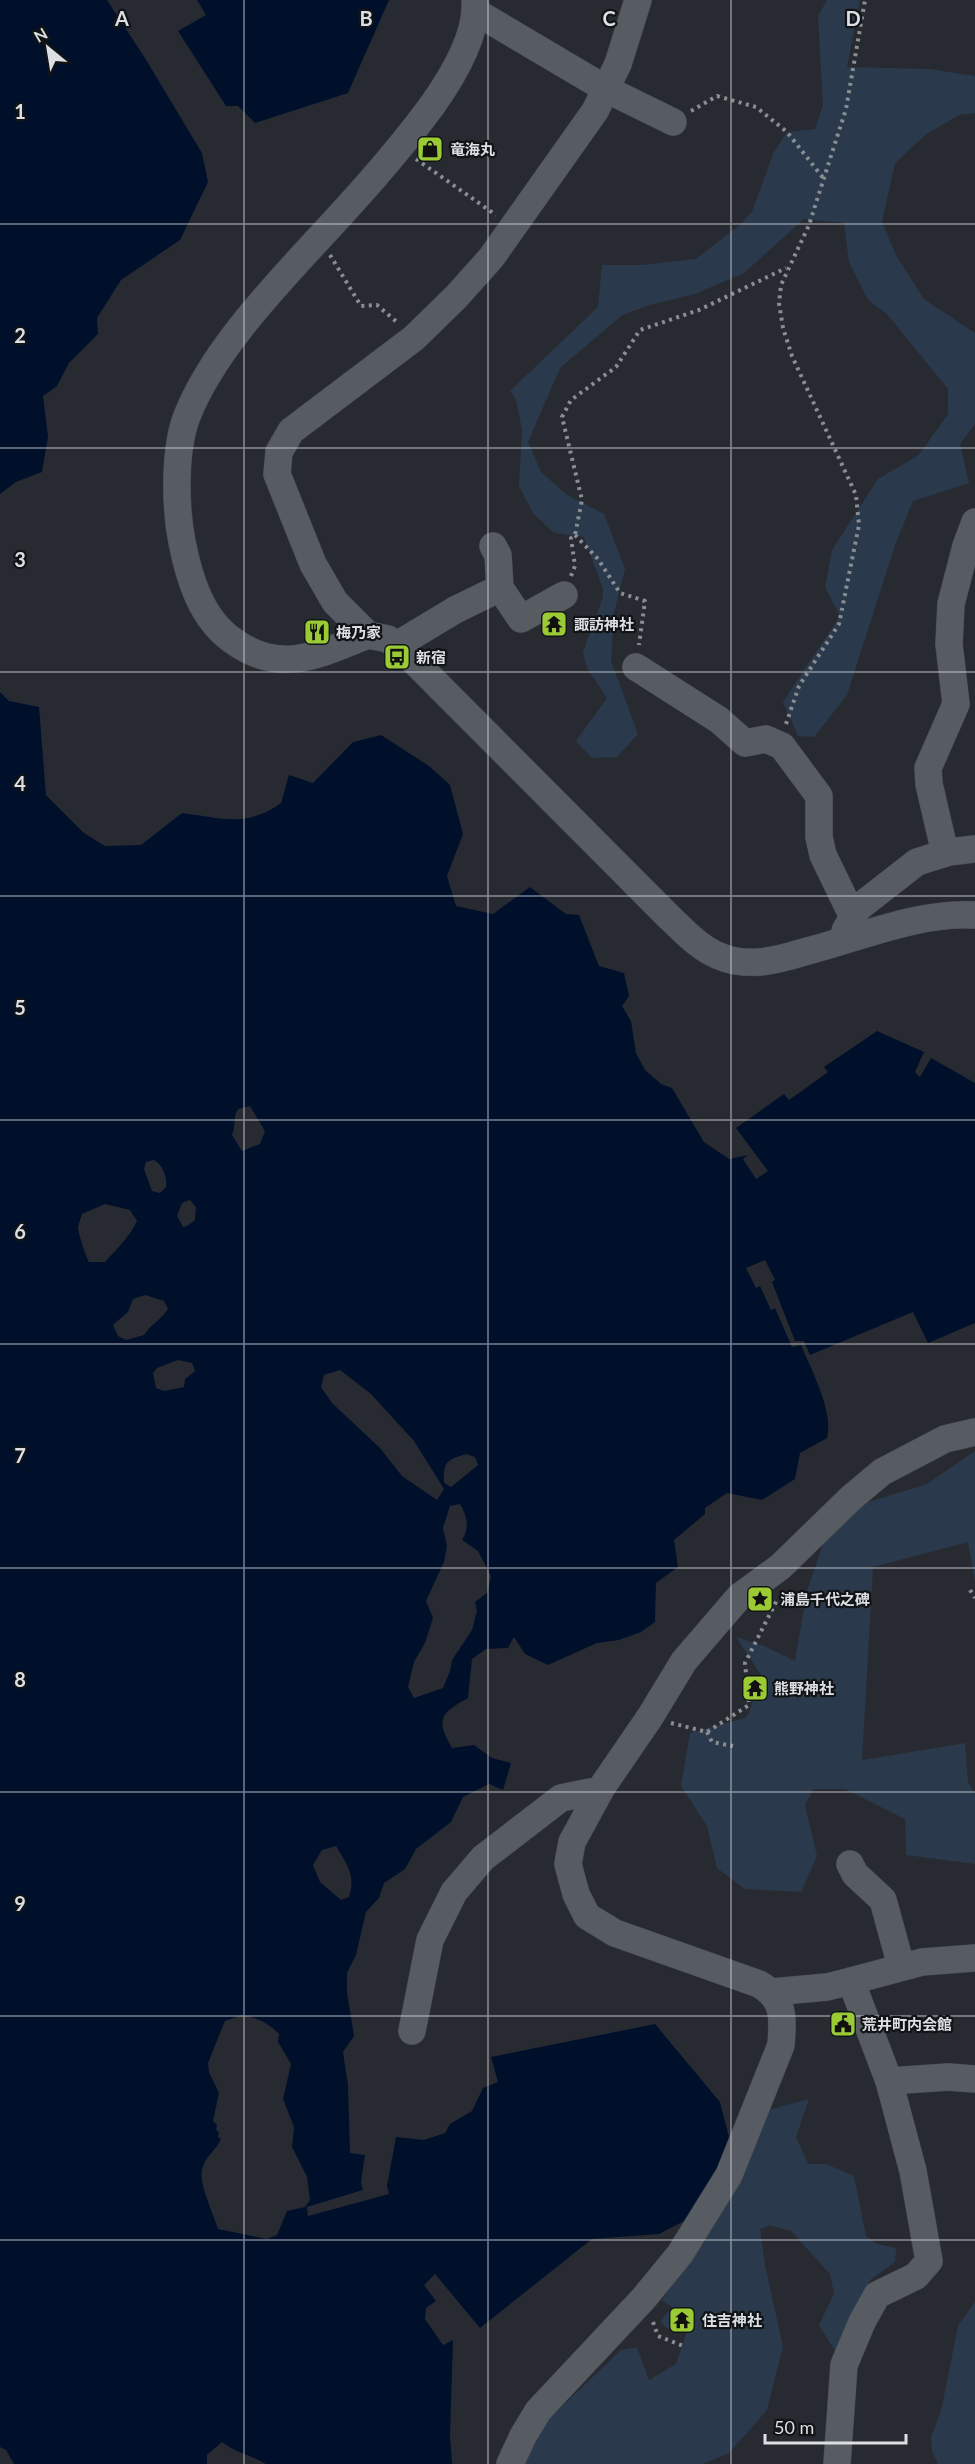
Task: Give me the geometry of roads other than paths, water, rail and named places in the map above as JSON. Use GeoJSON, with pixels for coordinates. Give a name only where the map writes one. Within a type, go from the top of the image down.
{"type":"FeatureCollection","features":[{"type":"Feature","properties":{"kind":"street"},"geometry":{"type":"LineString","coordinates":[[368,635],[335,602],[313,564],[277,474],[279,452],[291,431],[414,338],[456,297],[491,258],[595,111],[618,64],[638,0]]}},
{"type":"Feature","properties":{"kind":"street"},"geometry":{"type":"LineString","coordinates":[[673,122],[606,88],[475,6],[463,53],[447,85],[400,149],[264,297],[232,339],[201,387],[186,417],[177,467],[177,517],[187,565],[201,604],[219,631],[242,648],[269,659],[308,658],[368,635],[388,639],[397,645],[668,916],[692,938],[718,956],[746,962],[770,962],[889,927],[956,914],[975,915]]}},
{"type":"Feature","properties":{"kind":"street"},"geometry":{"type":"LineString","coordinates":[[945,853],[929,784],[928,768],[956,704],[949,644],[951,604],[966,546],[975,522]]}},
{"type":"Feature","properties":{"kind":"street"},"geometry":{"type":"LineString","coordinates":[[493,546],[498,555],[500,588],[521,619],[564,595]]}},
{"type":"Feature","properties":{"kind":"street"},"geometry":{"type":"LineString","coordinates":[[397,645],[455,610],[500,588]]}},
{"type":"Feature","properties":{"kind":"street"},"geometry":{"type":"LineString","coordinates":[[636,666],[719,720],[745,743],[766,739],[782,746],[819,796],[819,837],[823,855],[853,917]]}},
{"type":"Feature","properties":{"kind":"street"},"geometry":{"type":"LineString","coordinates":[[838,942],[858,908],[917,862],[945,853],[975,849]]}},
{"type":"Feature","properties":{"kind":"street"},"geometry":{"type":"LineString","coordinates":[[510,2464],[538,2411],[644,2298],[680,2254],[729,2175],[781,2045],[780,2006],[772,1992],[759,1984],[615,1933],[587,1916],[576,1894],[568,1864],[572,1842],[598,1794],[650,1718],[684,1661],[740,1597],[780,1567],[851,1498],[882,1472],[945,1439],[975,1432]]}},
{"type":"Feature","properties":{"kind":"street"},"geometry":{"type":"LineString","coordinates":[[412,2031],[430,1940],[454,1892],[483,1858],[561,1798],[590,1792],[598,1794]]}},
{"type":"Feature","properties":{"kind":"street"},"geometry":{"type":"LineString","coordinates":[[850,1864],[855,1874],[883,1900],[901,1966]]}},
{"type":"Feature","properties":{"kind":"street"},"geometry":{"type":"LineString","coordinates":[[772,1992],[827,1987],[922,1962],[975,1958]]}},
{"type":"Feature","properties":{"kind":"street"},"geometry":{"type":"LineString","coordinates":[[837,2464],[844,2365],[862,2322],[877,2295],[916,2276],[929,2260],[913,2171],[889,2081],[851,1981]]}},
{"type":"Feature","properties":{"kind":"street"},"geometry":{"type":"LineString","coordinates":[[889,2081],[948,2077],[975,2079]]}},
{"type":"Feature","properties":{"kind":"place","name":"竜海丸"},"geometry":{"type":"Point","coordinates":[430,149]}},
{"type":"Feature","properties":{"kind":"place","name":"諏訪神社"},"geometry":{"type":"Point","coordinates":[554,624]}},
{"type":"Feature","properties":{"kind":"place","name":"梅乃家"},"geometry":{"type":"Point","coordinates":[317,632]}},
{"type":"Feature","properties":{"kind":"place","name":"新宿"},"geometry":{"type":"Point","coordinates":[397,657]}},
{"type":"Feature","properties":{"kind":"place","name":"浦島千代之碑"},"geometry":{"type":"Point","coordinates":[760,1599]}},
{"type":"Feature","properties":{"kind":"place","name":"熊野神社"},"geometry":{"type":"Point","coordinates":[755,1688]}},
{"type":"Feature","properties":{"kind":"place","name":"荒井町内会館"},"geometry":{"type":"Point","coordinates":[843,2024]}},
{"type":"Feature","properties":{"kind":"place","name":"住吉神社"},"geometry":{"type":"Point","coordinates":[682,2320]}}]}
